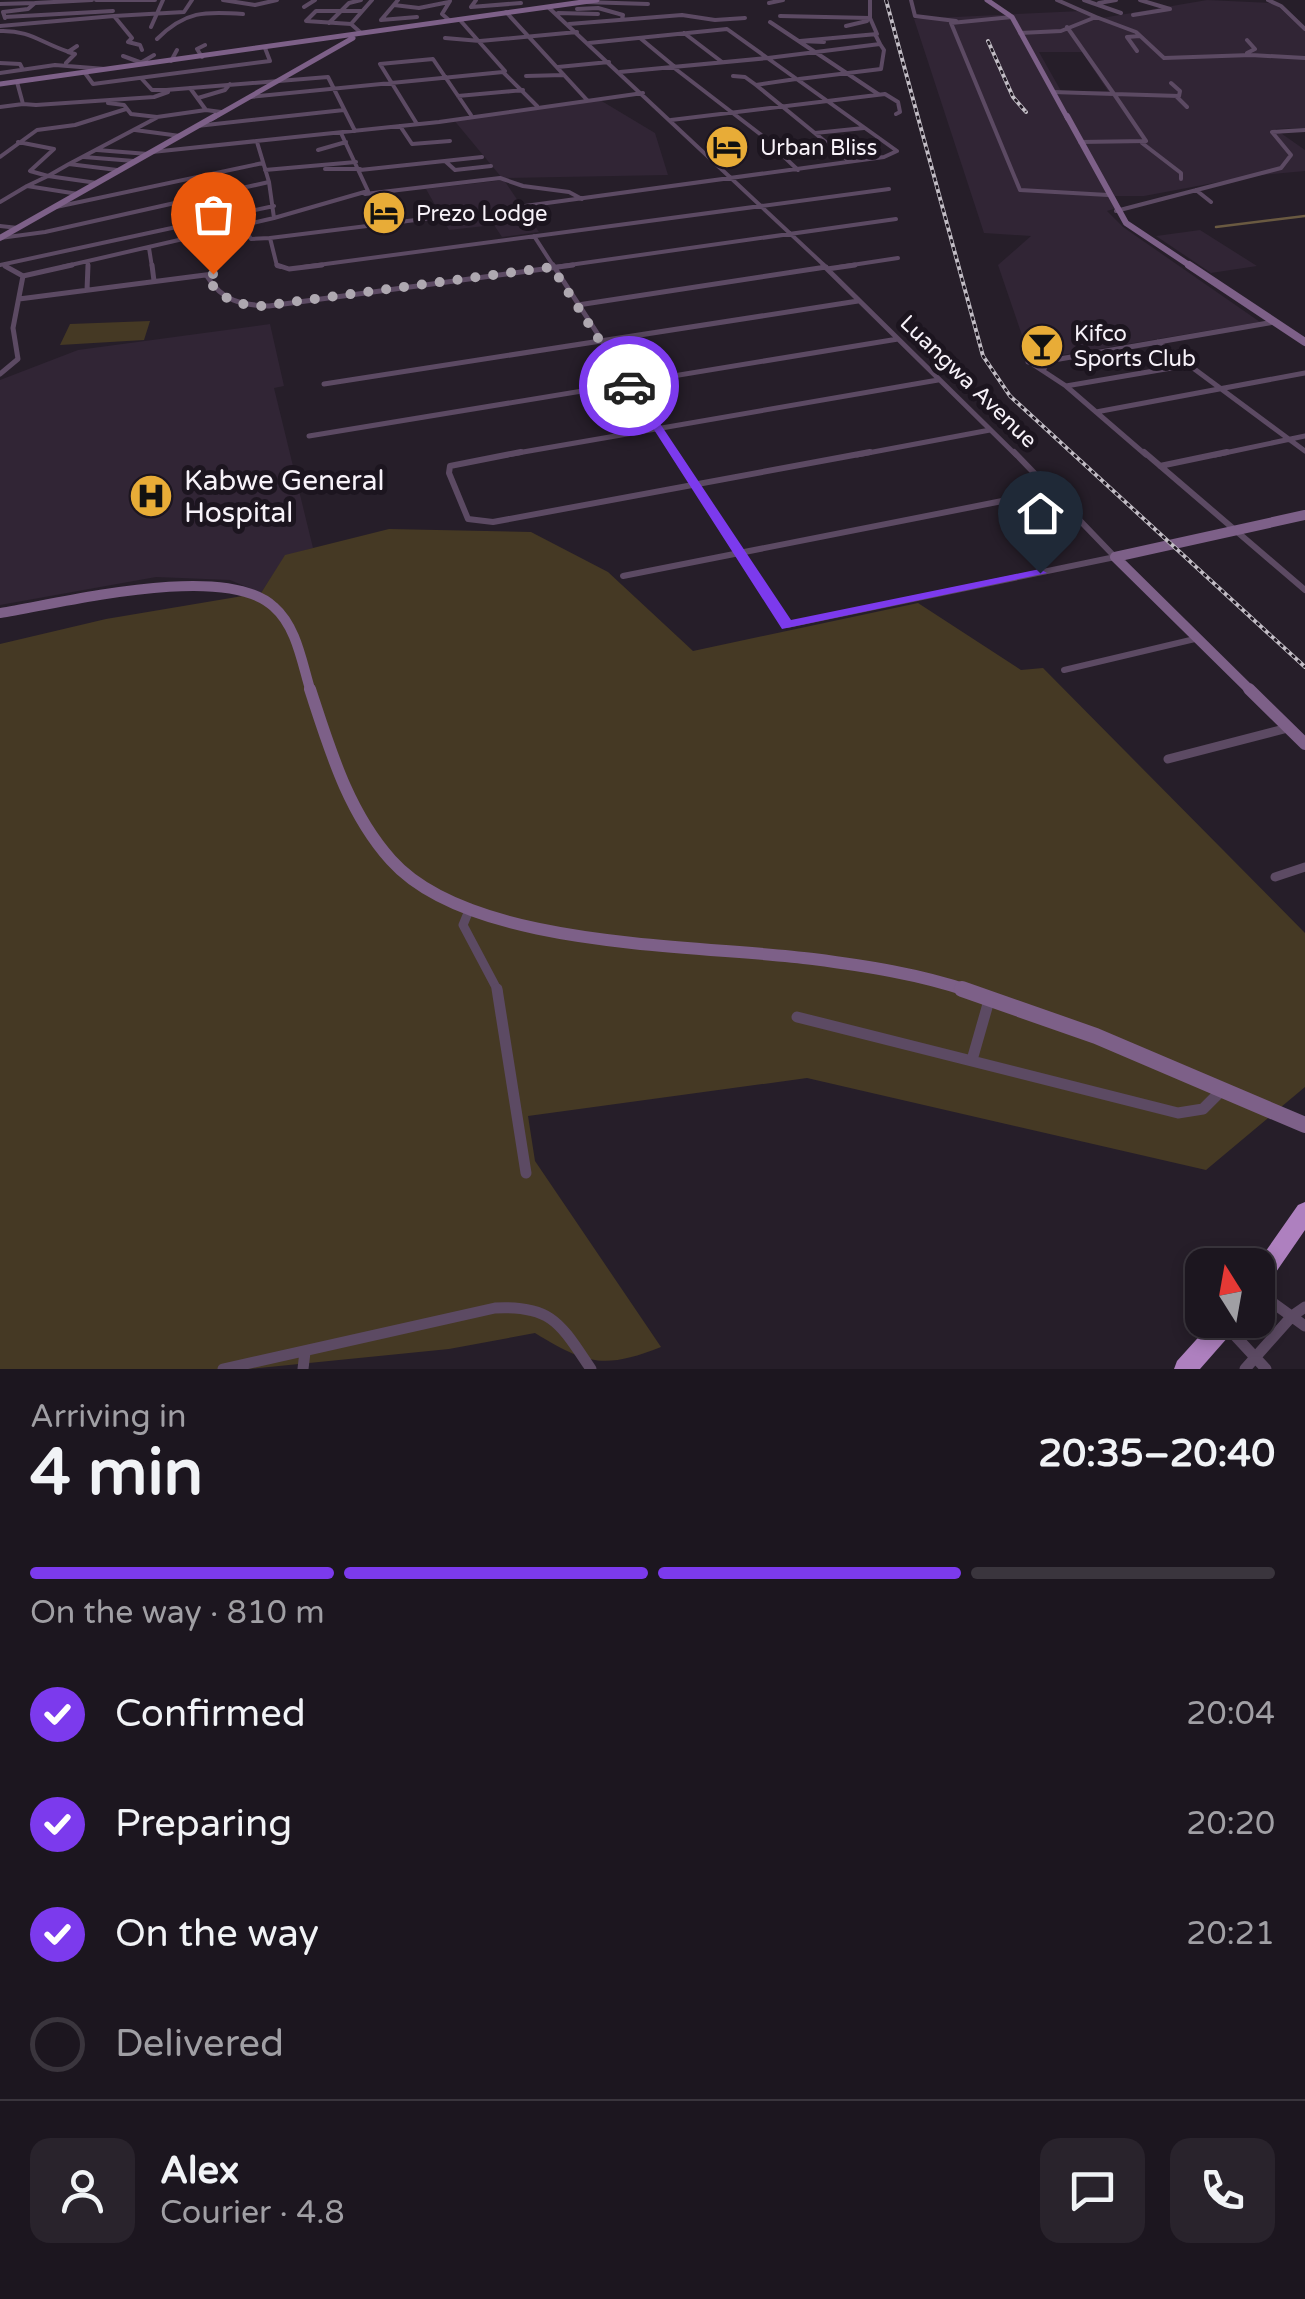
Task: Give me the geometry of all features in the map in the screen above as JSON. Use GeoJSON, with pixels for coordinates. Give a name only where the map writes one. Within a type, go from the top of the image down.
{"type":"FeatureCollection","features":[{"type":"Feature","properties":{"kind":"highway"},"geometry":{"type":"LineString","coordinates":[[1275,1256],[1305,1212]]}},
{"type":"Feature","properties":{"kind":"highway"},"geometry":{"type":"LineString","coordinates":[[1185,1369],[1212,1338]]}},
{"type":"Feature","properties":{"kind":"street"},"geometry":{"type":"LineString","coordinates":[[0,4],[155,0]]}},
{"type":"Feature","properties":{"kind":"street"},"geometry":{"type":"LineString","coordinates":[[151,27],[163,0]]}},
{"type":"Feature","properties":{"kind":"street"},"geometry":{"type":"LineString","coordinates":[[157,38],[192,0]]}},
{"type":"Feature","properties":{"kind":"street"},"geometry":{"type":"LineString","coordinates":[[223,0],[254,5],[277,0]]}},
{"type":"Feature","properties":{"kind":"street"},"geometry":{"type":"LineString","coordinates":[[304,7],[315,0]]}},
{"type":"Feature","properties":{"kind":"street"},"geometry":{"type":"LineString","coordinates":[[329,23],[349,3],[361,0]]}},
{"type":"Feature","properties":{"kind":"street"},"geometry":{"type":"LineString","coordinates":[[0,238],[280,80],[357,29],[362,11],[372,0]]}},
{"type":"Feature","properties":{"kind":"street"},"geometry":{"type":"LineString","coordinates":[[398,0],[381,20],[417,17],[425,23]]}},
{"type":"Feature","properties":{"kind":"street"},"geometry":{"type":"LineString","coordinates":[[476,0],[471,8],[518,1],[530,9]]}},
{"type":"Feature","properties":{"kind":"street","name":"Luangwa Avenue"},"geometry":{"type":"LineString","coordinates":[[543,0],[1054,490],[1115,556],[1305,744]]}},
{"type":"Feature","properties":{"kind":"street"},"geometry":{"type":"LineString","coordinates":[[587,2],[597,0]]}},
{"type":"Feature","properties":{"kind":"street"},"geometry":{"type":"LineString","coordinates":[[870,0],[871,19],[878,33],[875,34]]}},
{"type":"Feature","properties":{"kind":"street"},"geometry":{"type":"LineString","coordinates":[[911,0],[915,16],[956,20],[1012,17]]}},
{"type":"Feature","properties":{"kind":"street"},"geometry":{"type":"LineString","coordinates":[[987,0],[1012,17],[1116,211],[1135,230],[1305,342]]}},
{"type":"Feature","properties":{"kind":"street"},"geometry":{"type":"LineString","coordinates":[[1056,0],[1140,36],[1164,58],[1305,58]]}},
{"type":"Feature","properties":{"kind":"street"},"geometry":{"type":"LineString","coordinates":[[1084,0],[1121,13],[1104,19]]}},
{"type":"Feature","properties":{"kind":"street"},"geometry":{"type":"LineString","coordinates":[[1094,4],[1116,0]]}},
{"type":"Feature","properties":{"kind":"street"},"geometry":{"type":"LineString","coordinates":[[1133,15],[1170,10],[1140,0]]}},
{"type":"Feature","properties":{"kind":"street"},"geometry":{"type":"LineString","coordinates":[[1268,0],[1281,6],[1305,28]]}},
{"type":"Feature","properties":{"kind":"street"},"geometry":{"type":"LineString","coordinates":[[0,29],[114,14],[119,7],[116,1]]}},
{"type":"Feature","properties":{"kind":"street"},"geometry":{"type":"LineString","coordinates":[[394,5],[419,8],[450,1]]}},
{"type":"Feature","properties":{"kind":"street"},"geometry":{"type":"LineString","coordinates":[[449,20],[442,14],[450,1]]}},
{"type":"Feature","properties":{"kind":"street"},"geometry":{"type":"LineString","coordinates":[[218,13],[230,2]]}},
{"type":"Feature","properties":{"kind":"street"},"geometry":{"type":"LineString","coordinates":[[568,2],[576,12],[577,24]]}},
{"type":"Feature","properties":{"kind":"street"},"geometry":{"type":"LineString","coordinates":[[552,8],[568,2],[648,4]]}},
{"type":"Feature","properties":{"kind":"street"},"geometry":{"type":"LineString","coordinates":[[587,2],[600,12]]}},
{"type":"Feature","properties":{"kind":"street"},"geometry":{"type":"LineString","coordinates":[[769,2],[782,2]]}},
{"type":"Feature","properties":{"kind":"street"},"geometry":{"type":"LineString","coordinates":[[0,12],[36,3]]}},
{"type":"Feature","properties":{"kind":"street"},"geometry":{"type":"LineString","coordinates":[[9,25],[3,12],[29,9],[36,3]]}},
{"type":"Feature","properties":{"kind":"street"},"geometry":{"type":"LineString","coordinates":[[417,17],[419,8]]}},
{"type":"Feature","properties":{"kind":"street"},"geometry":{"type":"LineString","coordinates":[[362,11],[314,12],[306,20],[357,29],[552,8],[623,15],[622,20]]}},
{"type":"Feature","properties":{"kind":"street"},"geometry":{"type":"LineString","coordinates":[[506,12],[587,100]]}},
{"type":"Feature","properties":{"kind":"street"},"geometry":{"type":"LineString","coordinates":[[114,14],[121,30],[132,38],[128,42],[140,45],[142,50]]}},
{"type":"Feature","properties":{"kind":"street"},"geometry":{"type":"LineString","coordinates":[[4,17],[243,14]]}},
{"type":"Feature","properties":{"kind":"street"},"geometry":{"type":"LineString","coordinates":[[569,24],[696,15],[715,20],[745,18]]}},
{"type":"Feature","properties":{"kind":"street"},"geometry":{"type":"LineString","coordinates":[[780,16],[871,19]]}},
{"type":"Feature","properties":{"kind":"street"},"geometry":{"type":"LineString","coordinates":[[1056,32],[1096,17]]}},
{"type":"Feature","properties":{"kind":"street"},"geometry":{"type":"LineString","coordinates":[[459,19],[537,106]]}},
{"type":"Feature","properties":{"kind":"street"},"geometry":{"type":"LineString","coordinates":[[846,26],[871,19]]}},
{"type":"Feature","properties":{"kind":"street"},"geometry":{"type":"LineString","coordinates":[[956,20],[951,23],[1020,190],[1108,195]]}},
{"type":"Feature","properties":{"kind":"street"},"geometry":{"type":"LineString","coordinates":[[770,22],[878,95]]}},
{"type":"Feature","properties":{"kind":"street"},"geometry":{"type":"LineString","coordinates":[[1067,27],[1146,141],[1142,143]]}},
{"type":"Feature","properties":{"kind":"street"},"geometry":{"type":"LineString","coordinates":[[0,29],[25,30],[51,46],[75,54],[62,65]]}},
{"type":"Feature","properties":{"kind":"street"},"geometry":{"type":"LineString","coordinates":[[0,84],[265,48],[340,36],[357,29]]}},
{"type":"Feature","properties":{"kind":"street"},"geometry":{"type":"LineString","coordinates":[[525,206],[732,180],[897,151],[727,30],[589,43]]}},
{"type":"Feature","properties":{"kind":"street"},"geometry":{"type":"LineString","coordinates":[[1019,31],[1074,35]]}},
{"type":"Feature","properties":{"kind":"street"},"geometry":{"type":"LineString","coordinates":[[445,38],[480,41],[576,32]]}},
{"type":"Feature","properties":{"kind":"street"},"geometry":{"type":"LineString","coordinates":[[684,33],[722,62]]}},
{"type":"Feature","properties":{"kind":"street"},"geometry":{"type":"LineString","coordinates":[[800,42],[875,34]]}},
{"type":"Feature","properties":{"kind":"street"},"geometry":{"type":"LineString","coordinates":[[756,85],[882,69],[884,50],[875,34]]}},
{"type":"Feature","properties":{"kind":"street"},"geometry":{"type":"LineString","coordinates":[[1137,52],[1127,38],[1140,36]]}},
{"type":"Feature","properties":{"kind":"street"},"geometry":{"type":"LineString","coordinates":[[638,38],[798,170]]}},
{"type":"Feature","properties":{"kind":"street"},"geometry":{"type":"LineString","coordinates":[[1247,40],[1255,48],[1248,54],[1251,55]]}},
{"type":"Feature","properties":{"kind":"street"},"geometry":{"type":"LineString","coordinates":[[800,42],[824,42]]}},
{"type":"Feature","properties":{"kind":"street"},"geometry":{"type":"LineString","coordinates":[[620,72],[880,44]]}},
{"type":"Feature","properties":{"kind":"street"},"geometry":{"type":"LineString","coordinates":[[69,52],[77,46]]}},
{"type":"Feature","properties":{"kind":"street"},"geometry":{"type":"LineString","coordinates":[[202,57],[197,49],[204,46]]}},
{"type":"Feature","properties":{"kind":"street"},"geometry":{"type":"LineString","coordinates":[[85,72],[93,84],[270,61],[265,48]]}},
{"type":"Feature","properties":{"kind":"street"},"geometry":{"type":"LineString","coordinates":[[171,61],[177,50]]}},
{"type":"Feature","properties":{"kind":"street"},"geometry":{"type":"LineString","coordinates":[[147,63],[154,54]]}},
{"type":"Feature","properties":{"kind":"street"},"geometry":{"type":"LineString","coordinates":[[222,54],[225,67]]}},
{"type":"Feature","properties":{"kind":"street"},"geometry":{"type":"LineString","coordinates":[[123,56],[147,63],[154,72],[148,77]]}},
{"type":"Feature","properties":{"kind":"street"},"geometry":{"type":"LineString","coordinates":[[417,124],[380,64],[433,59],[471,115]]}},
{"type":"Feature","properties":{"kind":"street"},"geometry":{"type":"LineString","coordinates":[[558,67],[609,62]]}},
{"type":"Feature","properties":{"kind":"street"},"geometry":{"type":"LineString","coordinates":[[0,63],[20,64],[22,68]]}},
{"type":"Feature","properties":{"kind":"street"},"geometry":{"type":"LineString","coordinates":[[0,73],[62,65],[106,70]]}},
{"type":"Feature","properties":{"kind":"street"},"geometry":{"type":"LineString","coordinates":[[122,68],[125,80]]}},
{"type":"Feature","properties":{"kind":"street"},"geometry":{"type":"LineString","coordinates":[[250,97],[506,72]]}},
{"type":"Feature","properties":{"kind":"street"},"geometry":{"type":"LineString","coordinates":[[526,76],[564,75]]}},
{"type":"Feature","properties":{"kind":"street"},"geometry":{"type":"LineString","coordinates":[[733,76],[744,77],[756,85],[848,161]]}},
{"type":"Feature","properties":{"kind":"street"},"geometry":{"type":"LineString","coordinates":[[136,96],[150,88],[172,90],[328,77],[354,131]]}},
{"type":"Feature","properties":{"kind":"street"},"geometry":{"type":"LineString","coordinates":[[141,78],[150,88]]}},
{"type":"Feature","properties":{"kind":"street"},"geometry":{"type":"LineString","coordinates":[[17,82],[22,104]]}},
{"type":"Feature","properties":{"kind":"street"},"geometry":{"type":"LineString","coordinates":[[1171,83],[1180,90],[1176,96]]}},
{"type":"Feature","properties":{"kind":"street"},"geometry":{"type":"LineString","coordinates":[[198,98],[225,90],[230,84]]}},
{"type":"Feature","properties":{"kind":"street"},"geometry":{"type":"LineString","coordinates":[[190,88],[206,110]]}},
{"type":"Feature","properties":{"kind":"street"},"geometry":{"type":"LineString","coordinates":[[0,108],[159,97],[172,90]]}},
{"type":"Feature","properties":{"kind":"street"},"geometry":{"type":"LineString","coordinates":[[458,96],[523,90]]}},
{"type":"Feature","properties":{"kind":"street"},"geometry":{"type":"LineString","coordinates":[[1053,92],[1176,96],[1187,107]]}},
{"type":"Feature","properties":{"kind":"street"},"geometry":{"type":"LineString","coordinates":[[96,150],[150,153],[258,142],[643,94]]}},
{"type":"Feature","properties":{"kind":"street"},"geometry":{"type":"LineString","coordinates":[[671,120],[878,95],[888,95],[898,102],[900,112],[896,114]]}},
{"type":"Feature","properties":{"kind":"street"},"geometry":{"type":"LineString","coordinates":[[266,96],[266,104]]}},
{"type":"Feature","properties":{"kind":"street"},"geometry":{"type":"LineString","coordinates":[[0,202],[157,117],[164,110],[159,97]]}},
{"type":"Feature","properties":{"kind":"street"},"geometry":{"type":"LineString","coordinates":[[95,101],[124,105],[131,114],[157,117],[206,110],[222,112]]}},
{"type":"Feature","properties":{"kind":"street"},"geometry":{"type":"LineString","coordinates":[[0,157],[42,128],[76,125],[126,109]]}},
{"type":"Feature","properties":{"kind":"street"},"geometry":{"type":"LineString","coordinates":[[197,126],[344,110]]}},
{"type":"Feature","properties":{"kind":"street"},"geometry":{"type":"LineString","coordinates":[[400,126],[412,144],[450,141]]}},
{"type":"Feature","properties":{"kind":"street"},"geometry":{"type":"LineString","coordinates":[[816,133],[864,128]]}},
{"type":"Feature","properties":{"kind":"street"},"geometry":{"type":"LineString","coordinates":[[132,130],[180,136]]}},
{"type":"Feature","properties":{"kind":"street"},"geometry":{"type":"LineString","coordinates":[[1116,211],[1287,164],[1292,155],[1272,132],[1305,130]]}},
{"type":"Feature","properties":{"kind":"street"},"geometry":{"type":"LineString","coordinates":[[341,132],[368,189],[365,194]]}},
{"type":"Feature","properties":{"kind":"street"},"geometry":{"type":"LineString","coordinates":[[17,142],[54,149],[30,171],[97,183]]}},
{"type":"Feature","properties":{"kind":"street"},"geometry":{"type":"LineString","coordinates":[[258,142],[274,218]]}},
{"type":"Feature","properties":{"kind":"street"},"geometry":{"type":"LineString","coordinates":[[318,150],[346,142]]}},
{"type":"Feature","properties":{"kind":"street"},"geometry":{"type":"LineString","coordinates":[[1080,142],[1142,143],[1181,173],[1182,178]]}},
{"type":"Feature","properties":{"kind":"street"},"geometry":{"type":"LineString","coordinates":[[82,157],[134,161]]}},
{"type":"Feature","properties":{"kind":"street"},"geometry":{"type":"LineString","coordinates":[[325,169],[360,170],[482,157]]}},
{"type":"Feature","properties":{"kind":"street"},"geometry":{"type":"LineString","coordinates":[[445,161],[455,170],[491,166]]}},
{"type":"Feature","properties":{"kind":"street"},"geometry":{"type":"LineString","coordinates":[[52,208],[263,162]]}},
{"type":"Feature","properties":{"kind":"street"},"geometry":{"type":"LineString","coordinates":[[265,170],[356,162]]}},
{"type":"Feature","properties":{"kind":"street"},"geometry":{"type":"LineString","coordinates":[[69,164],[117,170]]}},
{"type":"Feature","properties":{"kind":"street"},"geometry":{"type":"LineString","coordinates":[[0,265],[23,276],[365,194],[500,178],[523,186],[569,192],[582,199]]}},
{"type":"Feature","properties":{"kind":"street"},"geometry":{"type":"LineString","coordinates":[[0,238],[45,232],[269,182]]}},
{"type":"Feature","properties":{"kind":"street"},"geometry":{"type":"LineString","coordinates":[[27,186],[78,194]]}},
{"type":"Feature","properties":{"kind":"street"},"geometry":{"type":"LineString","coordinates":[[270,238],[276,266],[288,269],[888,190]]}},
{"type":"Feature","properties":{"kind":"street"},"geometry":{"type":"LineString","coordinates":[[1196,190],[1211,202]]}},
{"type":"Feature","properties":{"kind":"street"},"geometry":{"type":"LineString","coordinates":[[0,265],[274,206]]}},
{"type":"Feature","properties":{"kind":"street"},"geometry":{"type":"LineString","coordinates":[[243,226],[251,238],[270,238],[440,218]]}},
{"type":"Feature","properties":{"kind":"street"},"geometry":{"type":"LineString","coordinates":[[207,276],[211,285],[237,305],[262,306],[896,219]]}},
{"type":"Feature","properties":{"kind":"street"},"geometry":{"type":"LineString","coordinates":[[0,226],[18,228]]}},
{"type":"Feature","properties":{"kind":"street"},"geometry":{"type":"LineString","coordinates":[[19,298],[207,276],[215,270],[209,234]]}},
{"type":"Feature","properties":{"kind":"street"},"geometry":{"type":"LineString","coordinates":[[534,236],[656,430],[787,626],[1305,515]]}},
{"type":"Feature","properties":{"kind":"street"},"geometry":{"type":"LineString","coordinates":[[149,248],[154,282]]}},
{"type":"Feature","properties":{"kind":"street"},"geometry":{"type":"LineString","coordinates":[[578,305],[898,258]]}},
{"type":"Feature","properties":{"kind":"street"},"geometry":{"type":"LineString","coordinates":[[87,290],[88,262]]}},
{"type":"Feature","properties":{"kind":"street"},"geometry":{"type":"LineString","coordinates":[[0,374],[16,362],[10,336],[23,276]]}},
{"type":"Feature","properties":{"kind":"street"},"geometry":{"type":"LineString","coordinates":[[324,384],[858,301]]}},
{"type":"Feature","properties":{"kind":"street"},"geometry":{"type":"LineString","coordinates":[[0,314],[14,312]]}},
{"type":"Feature","properties":{"kind":"street"},"geometry":{"type":"LineString","coordinates":[[1274,322],[1042,364],[1305,590]]}},
{"type":"Feature","properties":{"kind":"street"},"geometry":{"type":"LineString","coordinates":[[309,436],[898,339]]}},
{"type":"Feature","properties":{"kind":"street"},"geometry":{"type":"LineString","coordinates":[[1158,342],[1305,451]]}},
{"type":"Feature","properties":{"kind":"street"},"geometry":{"type":"LineString","coordinates":[[4,355],[14,351]]}},
{"type":"Feature","properties":{"kind":"street"},"geometry":{"type":"LineString","coordinates":[[1066,386],[1188,365]]}},
{"type":"Feature","properties":{"kind":"street"},"geometry":{"type":"LineString","coordinates":[[1096,412],[1305,373]]}},
{"type":"Feature","properties":{"kind":"street"},"geometry":{"type":"LineString","coordinates":[[938,380],[464,462],[450,466],[448,473],[468,518],[483,522],[990,430]]}},
{"type":"Feature","properties":{"kind":"street"},"geometry":{"type":"LineString","coordinates":[[1160,466],[1305,436]]}},
{"type":"Feature","properties":{"kind":"street"},"geometry":{"type":"LineString","coordinates":[[623,576],[1054,490]]}},
{"type":"Feature","properties":{"kind":"street"},"geometry":{"type":"LineString","coordinates":[[0,614],[197,584],[244,592],[273,605],[290,627],[356,816],[393,863],[435,893],[470,908],[554,933],[928,976],[990,996],[1305,1125]]}},
{"type":"Feature","properties":{"kind":"street"},"geometry":{"type":"LineString","coordinates":[[1064,670],[1199,638]]}},
{"type":"Feature","properties":{"kind":"street"},"geometry":{"type":"LineString","coordinates":[[1168,759],[1288,728]]}},
{"type":"Feature","properties":{"kind":"street"},"geometry":{"type":"LineString","coordinates":[[1275,877],[1305,867]]}},
{"type":"Feature","properties":{"kind":"street"},"geometry":{"type":"LineString","coordinates":[[470,908],[463,926],[487,964],[504,1014],[526,1172]]}},
{"type":"Feature","properties":{"kind":"street"},"geometry":{"type":"LineString","coordinates":[[972,1060],[990,996]]}},
{"type":"Feature","properties":{"kind":"street"},"geometry":{"type":"LineString","coordinates":[[798,1016],[1178,1112],[1194,1114],[1207,1109],[1222,1089]]}},
{"type":"Feature","properties":{"kind":"street"},"geometry":{"type":"LineString","coordinates":[[1275,1304],[1305,1326]]}},
{"type":"Feature","properties":{"kind":"street"},"geometry":{"type":"LineString","coordinates":[[223,1369],[496,1308],[524,1306],[550,1314],[592,1369]]}},
{"type":"Feature","properties":{"kind":"street"},"geometry":{"type":"LineString","coordinates":[[1245,1369],[1292,1316],[1305,1307]]}},
{"type":"Feature","properties":{"kind":"street"},"geometry":{"type":"LineString","coordinates":[[1239,1338],[1266,1369]]}},
{"type":"Feature","properties":{"kind":"street"},"geometry":{"type":"LineString","coordinates":[[303,1369],[305,1352]]}},
{"type":"Feature","properties":{"kind":"shaded area"},"geometry":{"type":"Polygon","coordinates":[[[1207,0],[1274,3],[1305,31],[1305,128],[1275,129],[1305,150],[1305,171],[1251,176],[1144,196],[1115,196],[1120,207],[1107,211],[1123,227],[1260,322],[1044,358],[1026,347],[998,265],[1031,236],[984,233],[914,19],[1081,11],[1102,18],[1207,0]],[[1039,52],[1061,91],[1108,91],[1082,52],[1039,52]]]}},
{"type":"Feature","properties":{"kind":"shaded area"},"geometry":{"type":"Polygon","coordinates":[[[600,100],[655,133],[668,175],[502,178],[453,119],[600,100]]]}},
{"type":"Feature","properties":{"kind":"shaded area"},"geometry":{"type":"Polygon","coordinates":[[[504,180],[539,232],[502,237],[494,225],[449,230],[426,189],[504,180]]]}},
{"type":"Feature","properties":{"kind":"shaded area"},"geometry":{"type":"Polygon","coordinates":[[[1200,230],[1257,266],[1211,273],[1156,236],[1200,230]]]}},
{"type":"Feature","properties":{"kind":"shaded area"},"geometry":{"type":"Polygon","coordinates":[[[150,321],[144,340],[60,345],[70,324],[150,321]]]}},
{"type":"Feature","properties":{"kind":"shaded area","name":"Kabwe General Hospital"},"geometry":{"type":"Polygon","coordinates":[[[270,324],[284,386],[274,388],[313,548],[285,556],[261,593],[230,580],[156,577],[0,605],[0,380],[78,350],[270,324]]]}},
{"type":"Feature","properties":{"kind":"shaded area"},"geometry":{"type":"Polygon","coordinates":[[[389,529],[531,532],[608,572],[693,651],[918,603],[1021,670],[1043,668],[1305,933],[1305,1087],[1206,1170],[807,1078],[528,1116],[535,1161],[661,1347],[625,1359],[596,1360],[569,1352],[535,1333],[449,1349],[248,1369],[0,1369],[0,644],[106,619],[261,593],[285,555],[389,529]]]}},
{"type":"Feature","properties":{"kind":"waterway"},"geometry":{"type":"LineString","coordinates":[[1216,227],[1305,216]]}},
{"type":"Feature","properties":{"kind":"railway"},"geometry":{"type":"LineString","coordinates":[[886,0],[983,356],[1010,396],[1305,667]]}},
{"type":"Feature","properties":{"kind":"railway"},"geometry":{"type":"LineString","coordinates":[[988,41],[1013,97],[1026,112]]}},
{"type":"Feature","properties":{"kind":"way so far"},"geometry":{"type":"LineString","coordinates":[[213,274],[207,276],[211,285],[237,305],[262,306],[552,267],[629,386]]}},
{"type":"Feature","properties":{"kind":"place","name":"Urban Bliss"},"geometry":{"type":"Point","coordinates":[727,147]}},
{"type":"Feature","properties":{"kind":"place","name":"Prezo Lodge"},"geometry":{"type":"Point","coordinates":[384,213]}},
{"type":"Feature","properties":{"kind":"place","name":"Kifco Sports Club"},"geometry":{"type":"Point","coordinates":[1042,346]}},
{"type":"Feature","properties":{"kind":"place","name":"Kabwe General Hospital"},"geometry":{"type":"Point","coordinates":[151,496]}},
{"type":"Feature","properties":{"kind":"route"},"geometry":{"type":"LineString","coordinates":[[629,386],[787,626],[1040,573]]}}]}
